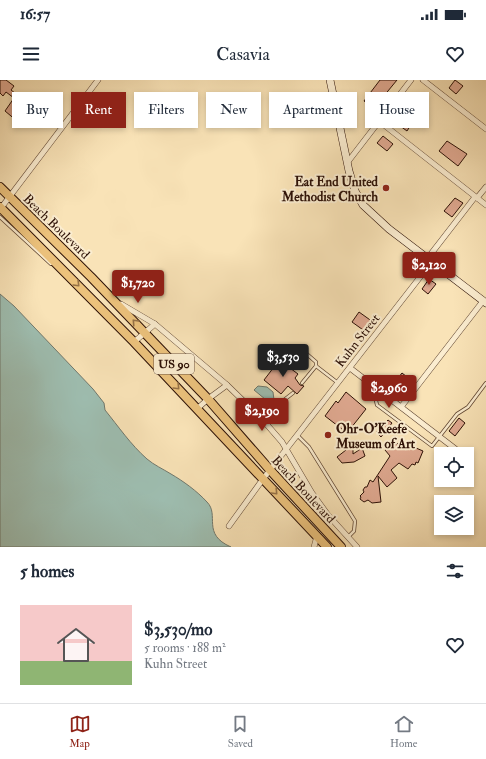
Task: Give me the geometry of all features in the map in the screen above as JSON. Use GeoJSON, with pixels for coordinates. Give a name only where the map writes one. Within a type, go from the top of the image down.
{"type":"FeatureCollection","features":[{"type":"Feature","properties":{"kind":"main road"},"geometry":{"type":"LineString","coordinates":[[330,80],[352,183],[363,205],[375,218],[429,261],[485,302]]}},
{"type":"Feature","properties":{"kind":"main road","name":"Beach Boulevard"},"geometry":{"type":"LineString","coordinates":[[0,187],[112,298],[208,399],[270,470],[341,547]]}},
{"type":"Feature","properties":{"kind":"main road","name":"Beach Boulevard"},"geometry":{"type":"LineString","coordinates":[[1,207],[198,408],[327,547]]}},
{"type":"Feature","properties":{"kind":"street"},"geometry":{"type":"LineString","coordinates":[[1,207],[98,80]]}},
{"type":"Feature","properties":{"kind":"street"},"geometry":{"type":"LineString","coordinates":[[402,92],[411,80]]}},
{"type":"Feature","properties":{"kind":"street"},"geometry":{"type":"LineString","coordinates":[[423,80],[486,129]]}},
{"type":"Feature","properties":{"kind":"street"},"geometry":{"type":"LineString","coordinates":[[347,163],[374,128]]}},
{"type":"Feature","properties":{"kind":"street"},"geometry":{"type":"LineString","coordinates":[[388,128],[486,205]]}},
{"type":"Feature","properties":{"kind":"street","name":"Kuhn Street"},"geometry":{"type":"LineString","coordinates":[[229,526],[263,479],[350,368],[476,198],[486,187]]}},
{"type":"Feature","properties":{"kind":"street"},"geometry":{"type":"LineString","coordinates":[[112,298],[155,324],[227,385],[265,422],[276,434],[328,515],[347,538],[357,547]]}},
{"type":"Feature","properties":{"kind":"street"},"geometry":{"type":"LineString","coordinates":[[401,407],[485,302]]}},
{"type":"Feature","properties":{"kind":"street"},"geometry":{"type":"LineString","coordinates":[[134,342],[155,324]]}},
{"type":"Feature","properties":{"kind":"street"},"geometry":{"type":"LineString","coordinates":[[350,368],[453,447]]}},
{"type":"Feature","properties":{"kind":"street"},"geometry":{"type":"LineString","coordinates":[[198,408],[227,385]]}},
{"type":"Feature","properties":{"kind":"street"},"geometry":{"type":"LineString","coordinates":[[314,547],[317,536]]}},
{"type":"Feature","properties":{"kind":"lane"},"geometry":{"type":"LineString","coordinates":[[0,217],[44,258],[66,273]]}},
{"type":"Feature","properties":{"kind":"lane"},"geometry":{"type":"LineString","coordinates":[[301,349],[316,362],[316,366],[338,383]]}},
{"type":"Feature","properties":{"kind":"lane"},"geometry":{"type":"LineString","coordinates":[[302,383],[316,366]]}},
{"type":"Feature","properties":{"kind":"lane"},"geometry":{"type":"LineString","coordinates":[[373,385],[378,405],[432,446],[457,414],[468,407],[486,384]]}},
{"type":"Feature","properties":{"kind":"lane"},"geometry":{"type":"LineString","coordinates":[[265,422],[284,400],[293,393]]}},
{"type":"Feature","properties":{"kind":"lane"},"geometry":{"type":"LineString","coordinates":[[298,435],[309,447],[355,521],[354,531],[347,538]]}},
{"type":"Feature","properties":{"kind":"shaded area"},"geometry":{"type":"Polygon","coordinates":[[[0,294],[14,306],[93,389],[104,403],[105,410],[141,454],[190,486],[207,502],[211,507],[216,536],[222,542],[231,547],[0,547],[0,294]]]}},
{"type":"Feature","properties":{"kind":"shaded area"},"geometry":{"type":"Polygon","coordinates":[[[258,386],[267,387],[273,392],[274,400],[271,404],[254,390],[258,386]]]}},
{"type":"Feature","properties":{"kind":"building"},"geometry":{"type":"Polygon","coordinates":[[[0,80],[6,80],[14,86],[11,90],[14,92],[12,92],[12,96],[6,92],[3,96],[0,93],[0,80]]]}},
{"type":"Feature","properties":{"kind":"building"},"geometry":{"type":"Polygon","coordinates":[[[380,80],[397,80],[387,92],[371,92],[380,80]]]}},
{"type":"Feature","properties":{"kind":"building"},"geometry":{"type":"Polygon","coordinates":[[[455,80],[463,86],[456,94],[449,88],[455,80]]]}},
{"type":"Feature","properties":{"kind":"building"},"geometry":{"type":"Polygon","coordinates":[[[12,101],[12,117],[5,111],[12,101]]]}},
{"type":"Feature","properties":{"kind":"building"},"geometry":{"type":"Polygon","coordinates":[[[383,136],[393,144],[387,151],[377,143],[383,136]]]}},
{"type":"Feature","properties":{"kind":"building"},"geometry":{"type":"Polygon","coordinates":[[[447,141],[467,154],[458,166],[439,151],[447,141]]]}},
{"type":"Feature","properties":{"kind":"building"},"geometry":{"type":"Polygon","coordinates":[[[455,198],[463,203],[452,217],[444,211],[455,198]]]}},
{"type":"Feature","properties":{"kind":"building"},"geometry":{"type":"Polygon","coordinates":[[[429,279],[436,284],[428,294],[422,289],[429,279]]]}},
{"type":"Feature","properties":{"kind":"building"},"geometry":{"type":"Polygon","coordinates":[[[359,312],[373,322],[366,332],[352,322],[359,312]]]}},
{"type":"Feature","properties":{"kind":"building"},"geometry":{"type":"Polygon","coordinates":[[[278,359],[298,374],[295,378],[300,385],[304,386],[297,394],[288,386],[281,394],[264,380],[278,359]]]}},
{"type":"Feature","properties":{"kind":"building"},"geometry":{"type":"Polygon","coordinates":[[[402,373],[412,381],[402,394],[392,386],[402,373]]]}},
{"type":"Feature","properties":{"kind":"building"},"geometry":{"type":"Polygon","coordinates":[[[346,392],[366,409],[347,433],[325,416],[336,401],[338,403],[346,392]]]}},
{"type":"Feature","properties":{"kind":"building"},"geometry":{"type":"Polygon","coordinates":[[[459,418],[465,423],[455,436],[449,431],[459,418]]]}},
{"type":"Feature","properties":{"kind":"building"},"geometry":{"type":"Polygon","coordinates":[[[388,420],[392,423],[381,437],[376,432],[388,420]]]}},
{"type":"Feature","properties":{"kind":"building"},"geometry":{"type":"Polygon","coordinates":[[[402,442],[423,451],[418,463],[416,462],[415,465],[412,464],[408,469],[399,463],[391,470],[397,478],[387,487],[378,476],[381,502],[372,503],[368,500],[364,502],[360,499],[360,496],[364,492],[363,490],[367,487],[370,480],[373,482],[390,456],[385,450],[391,444],[393,445],[402,442]]]}},
{"type":"Feature","properties":{"kind":"building"},"geometry":{"type":"Polygon","coordinates":[[[345,445],[353,446],[353,454],[362,448],[365,456],[354,462],[342,463],[337,457],[346,450],[345,445]]]}},
{"type":"Feature","properties":{"kind":"place","name":"Eat End United Methodist Church"},"geometry":{"type":"Point","coordinates":[386,188]}},
{"type":"Feature","properties":{"kind":"place","name":"Ohr-O’Keefe Museum of Art"},"geometry":{"type":"Point","coordinates":[328,435]}}]}
